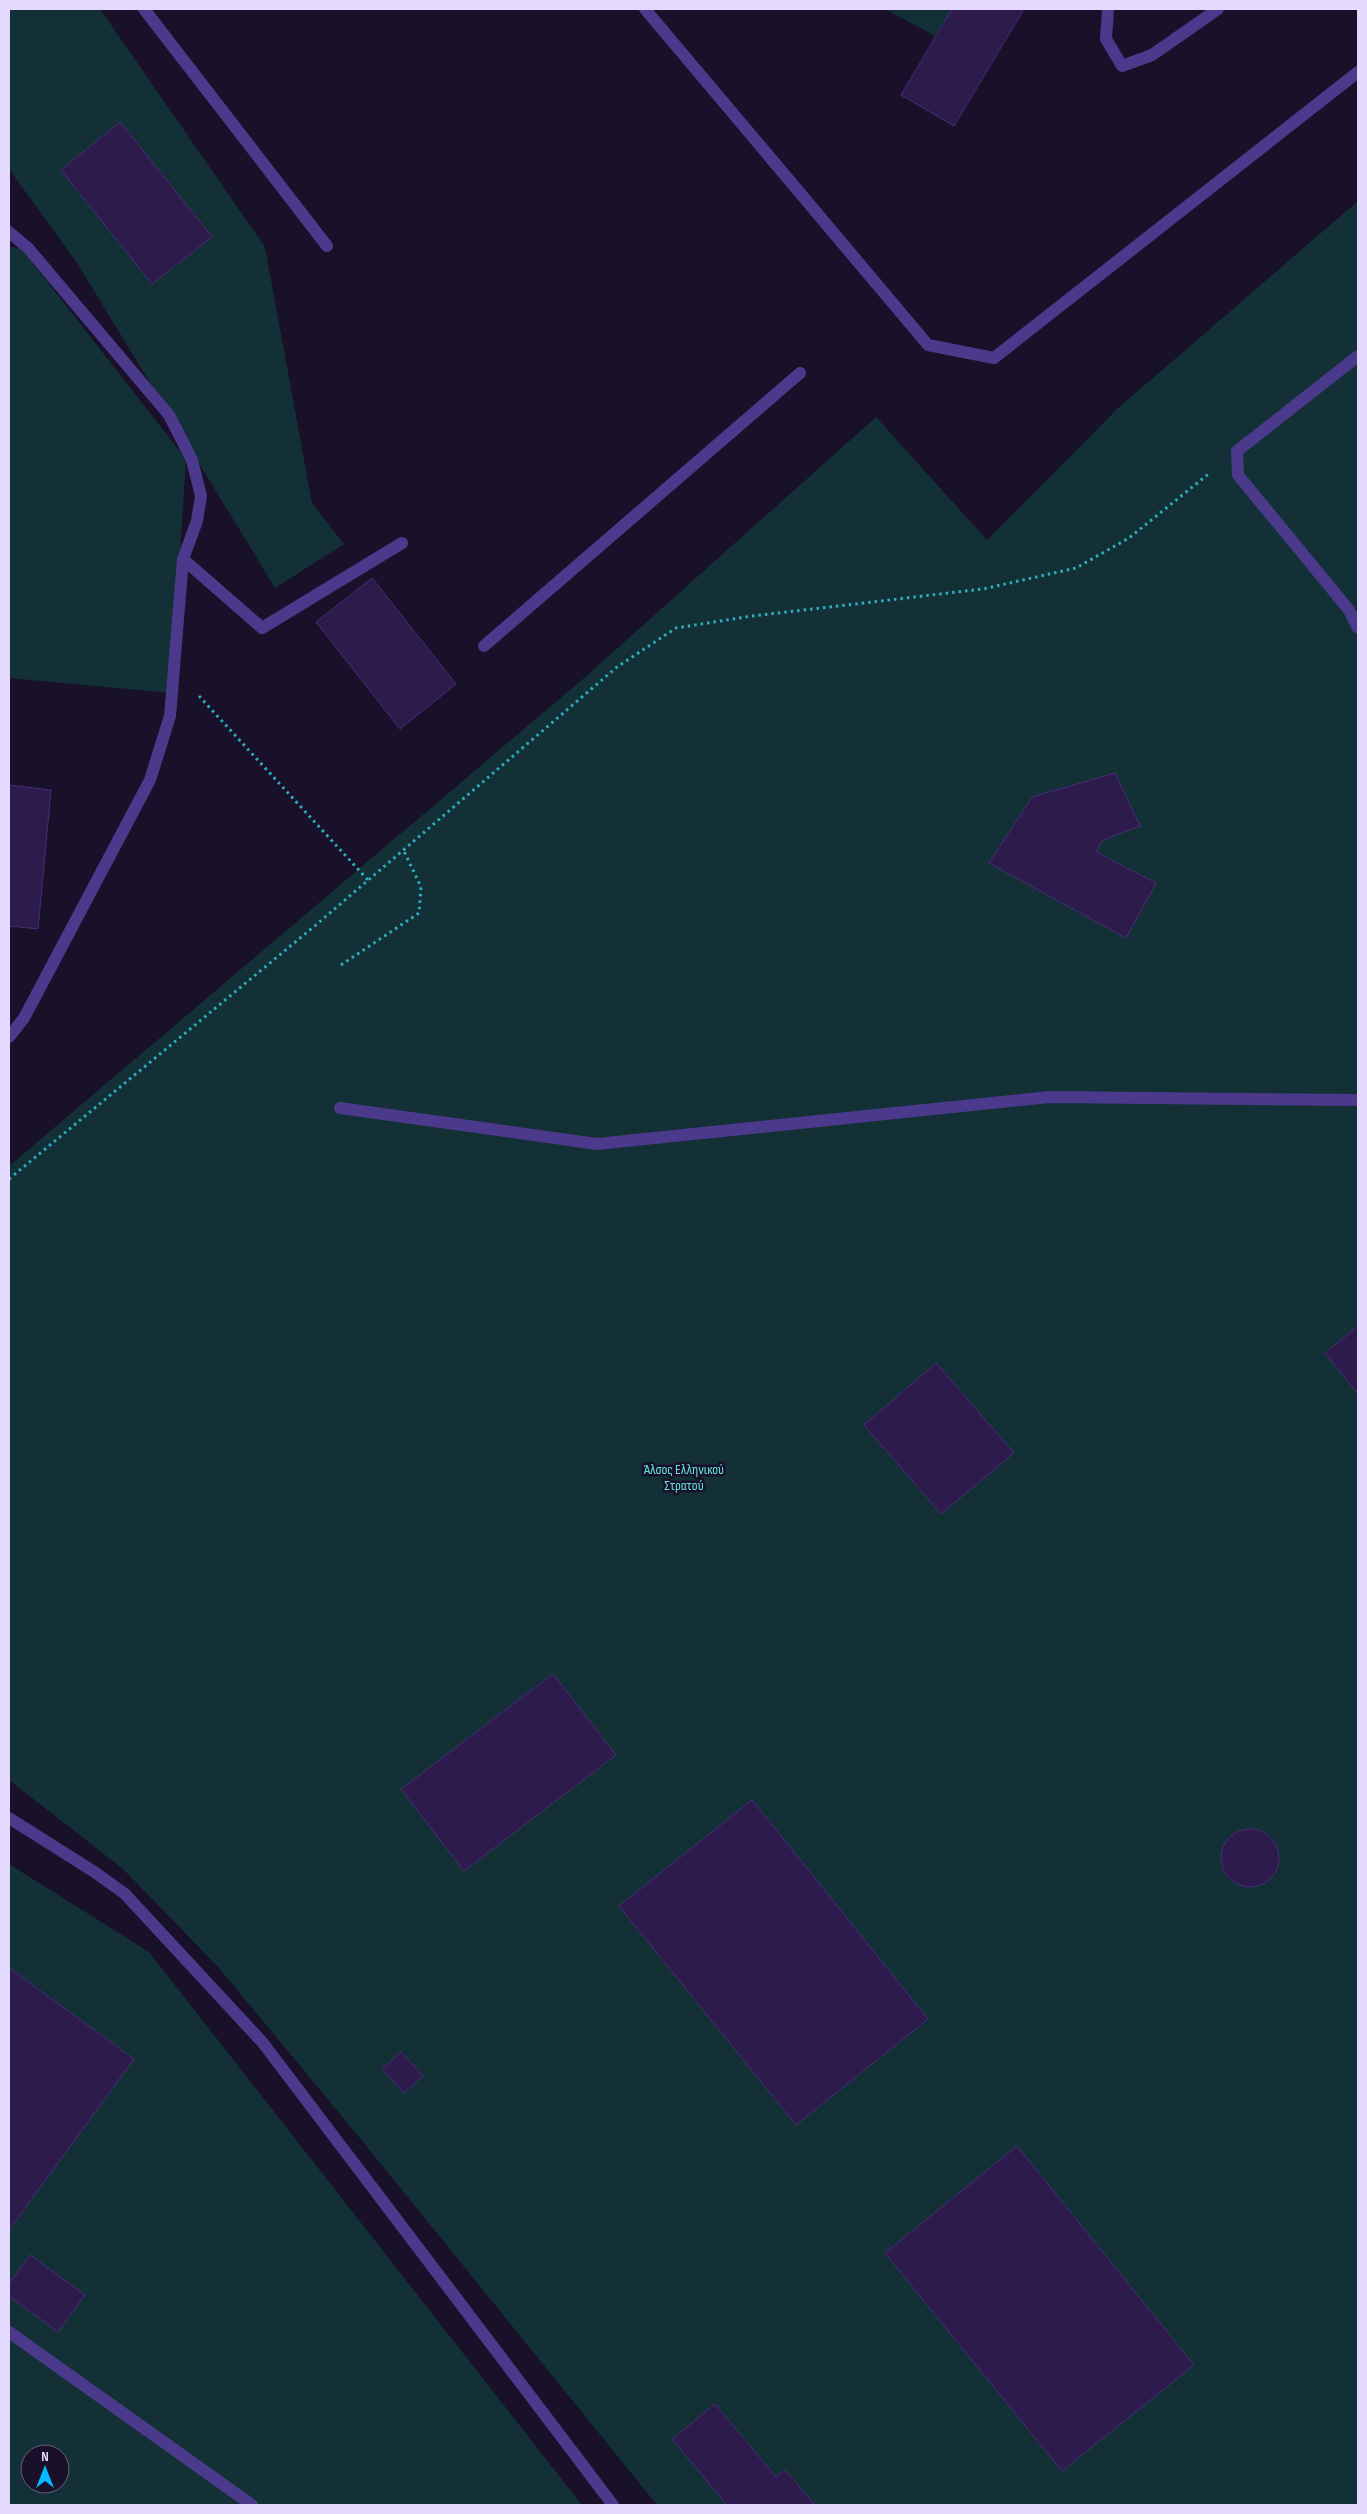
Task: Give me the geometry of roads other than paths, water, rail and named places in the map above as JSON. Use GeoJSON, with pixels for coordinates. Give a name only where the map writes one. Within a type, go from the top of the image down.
{"type":"FeatureCollection","features":[{"type":"Feature","properties":{"kind":"street"},"geometry":{"type":"LineString","coordinates":[[144,9],[327,246]]}},
{"type":"Feature","properties":{"kind":"street"},"geometry":{"type":"LineString","coordinates":[[645,9],[928,345],[994,358],[1358,72]]}},
{"type":"Feature","properties":{"kind":"street"},"geometry":{"type":"LineString","coordinates":[[1108,9],[1106,39],[1122,66],[1152,55],[1218,9]]}},
{"type":"Feature","properties":{"kind":"street"},"geometry":{"type":"LineString","coordinates":[[9,232],[28,248],[169,415],[192,460],[201,496],[197,521],[183,559],[170,716],[150,780],[24,1018],[9,1037]]}},
{"type":"Feature","properties":{"kind":"street"},"geometry":{"type":"LineString","coordinates":[[1358,356],[1237,451],[1238,475],[1349,610],[1358,628]]}},
{"type":"Feature","properties":{"kind":"street"},"geometry":{"type":"LineString","coordinates":[[484,646],[800,373]]}},
{"type":"Feature","properties":{"kind":"street"},"geometry":{"type":"LineString","coordinates":[[183,559],[262,628],[402,542]]}},
{"type":"Feature","properties":{"kind":"street"},"geometry":{"type":"LineString","coordinates":[[340,1108],[597,1144],[1049,1097],[1358,1100]]}},
{"type":"Feature","properties":{"kind":"street"},"geometry":{"type":"LineString","coordinates":[[9,1818],[96,1873],[125,1894],[263,2042],[613,2505]]}},
{"type":"Feature","properties":{"kind":"street"},"geometry":{"type":"LineString","coordinates":[[9,2332],[252,2505]]}},
{"type":"Feature","properties":{"kind":"park label","name":"Άλσος Ελληνικού Στρατού"},"geometry":{"type":"Point","coordinates":[684,1478]}}]}
